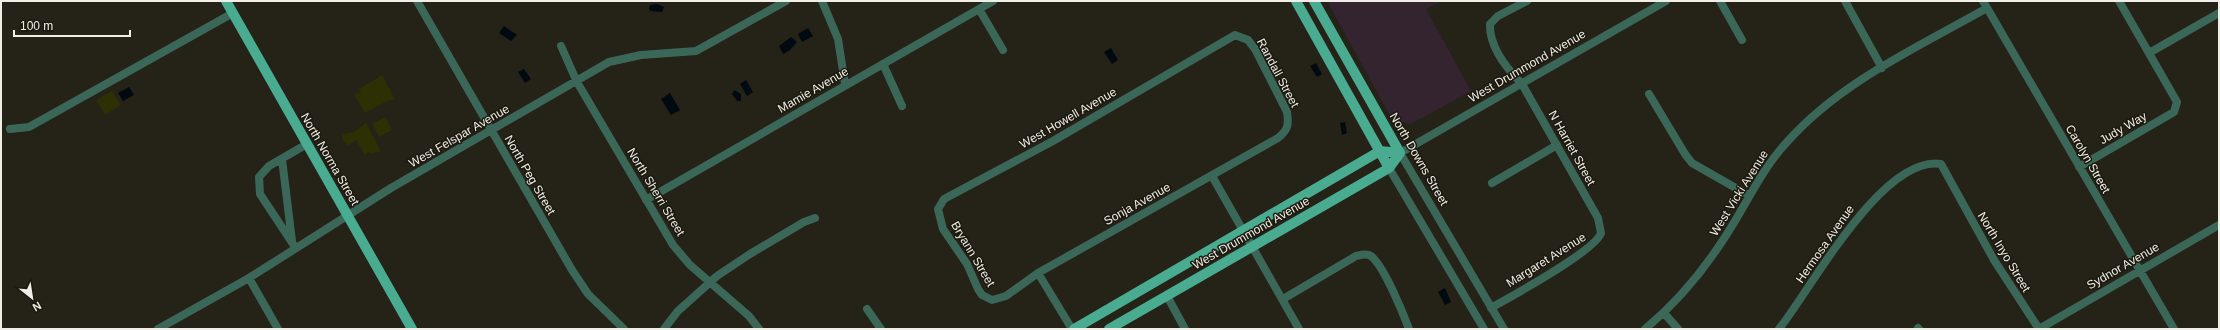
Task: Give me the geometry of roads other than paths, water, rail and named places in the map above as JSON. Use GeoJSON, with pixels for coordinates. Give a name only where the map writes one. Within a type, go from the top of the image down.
{"type":"FeatureCollection","features":[{"type":"Feature","properties":{"kind":"main road","name":"North Norma Street"},"geometry":{"type":"LineString","coordinates":[[226,1],[412,329]]}},
{"type":"Feature","properties":{"kind":"main road"},"geometry":{"type":"LineString","coordinates":[[1296,1],[1389,168]]}},
{"type":"Feature","properties":{"kind":"main road","name":"North Downs Street"},"geometry":{"type":"LineString","coordinates":[[1314,1],[1400,153]]}},
{"type":"Feature","properties":{"kind":"main road"},"geometry":{"type":"LineString","coordinates":[[1380,151],[1400,153]]}},
{"type":"Feature","properties":{"kind":"main road","name":"West Drummond Avenue"},"geometry":{"type":"LineString","coordinates":[[1073,329],[1380,151]]}},
{"type":"Feature","properties":{"kind":"main road","name":"West Drummond Avenue"},"geometry":{"type":"LineString","coordinates":[[1109,329],[1389,168],[1400,153]]}},
{"type":"Feature","properties":{"kind":"street","name":"North Peg Street"},"geometry":{"type":"LineString","coordinates":[[418,1],[491,131],[572,270],[588,294],[624,329]]}},
{"type":"Feature","properties":{"kind":"street","name":"West Felspar Avenue"},"geometry":{"type":"LineString","coordinates":[[158,329],[249,278],[294,245],[348,216],[391,188],[577,82],[609,62],[630,56],[696,51],[786,1]]}},
{"type":"Feature","properties":{"kind":"street"},"geometry":{"type":"LineString","coordinates":[[822,1],[838,39],[845,84]]}},
{"type":"Feature","properties":{"kind":"street","name":"Mamie Avenue"},"geometry":{"type":"LineString","coordinates":[[646,200],[845,84],[993,1]]}},
{"type":"Feature","properties":{"kind":"street","name":"N Harriet Street"},"geometry":{"type":"LineString","coordinates":[[1527,1],[1498,16],[1490,24],[1490,36],[1508,70],[1522,84],[1600,224]]}},
{"type":"Feature","properties":{"kind":"street","name":"West Drummond Avenue"},"geometry":{"type":"LineString","coordinates":[[1400,153],[1666,1]]}},
{"type":"Feature","properties":{"kind":"street"},"geometry":{"type":"LineString","coordinates":[[1720,1],[1742,40]]}},
{"type":"Feature","properties":{"kind":"street"},"geometry":{"type":"LineString","coordinates":[[1845,1],[1882,68]]}},
{"type":"Feature","properties":{"kind":"street"},"geometry":{"type":"LineString","coordinates":[[2119,1],[2149,53],[2219,12]]}},
{"type":"Feature","properties":{"kind":"street","name":"West Vicki Avenue"},"geometry":{"type":"LineString","coordinates":[[1645,329],[1664,313],[1700,272],[1722,243],[1748,195],[1786,142],[1816,113],[1882,68],[1985,5]]}},
{"type":"Feature","properties":{"kind":"street","name":"Carolyn Street"},"geometry":{"type":"LineString","coordinates":[[1985,5],[2174,329]]}},
{"type":"Feature","properties":{"kind":"street"},"geometry":{"type":"LineString","coordinates":[[979,9],[1003,50]]}},
{"type":"Feature","properties":{"kind":"street"},"geometry":{"type":"LineString","coordinates":[[10,129],[29,127],[233,13]]}},
{"type":"Feature","properties":{"kind":"street","name":"Randall Street"},"geometry":{"type":"LineString","coordinates":[[1216,46],[1235,35],[1248,40],[1255,49],[1287,112],[1288,127]]}},
{"type":"Feature","properties":{"kind":"street","name":"North Sherri Street"},"geometry":{"type":"LineString","coordinates":[[561,46],[577,82],[673,245],[708,283],[749,316],[759,329]]}},
{"type":"Feature","properties":{"kind":"street","name":"West Howell Avenue"},"geometry":{"type":"LineString","coordinates":[[938,213],[940,204],[944,199],[1053,141],[1216,46]]}},
{"type":"Feature","properties":{"kind":"street","name":"Judy Way"},"geometry":{"type":"LineString","coordinates":[[2079,167],[2174,112],[2177,102],[2149,53]]}},
{"type":"Feature","properties":{"kind":"street"},"geometry":{"type":"LineString","coordinates":[[883,64],[902,106]]}},
{"type":"Feature","properties":{"kind":"street"},"geometry":{"type":"LineString","coordinates":[[1650,94],[1684,154],[1692,163],[1748,195]]}},
{"type":"Feature","properties":{"kind":"street","name":"Sonja Avenue"},"geometry":{"type":"LineString","coordinates":[[996,299],[1006,296],[1038,272],[1278,138],[1286,132],[1288,127]]}},
{"type":"Feature","properties":{"kind":"street"},"geometry":{"type":"LineString","coordinates":[[294,245],[265,203],[258,188],[259,177],[262,172],[307,144]]}},
{"type":"Feature","properties":{"kind":"street"},"geometry":{"type":"LineString","coordinates":[[1492,183],[1557,146]]}},
{"type":"Feature","properties":{"kind":"street","name":"North Downs Street"},"geometry":{"type":"LineString","coordinates":[[1400,153],[1504,329]]}},
{"type":"Feature","properties":{"kind":"street"},"geometry":{"type":"LineString","coordinates":[[282,159],[294,245]]}},
{"type":"Feature","properties":{"kind":"street","name":"Hermosa Avenue"},"geometry":{"type":"LineString","coordinates":[[1779,329],[1853,223],[1886,189],[1924,163],[1941,164],[1951,186]]}},
{"type":"Feature","properties":{"kind":"street"},"geometry":{"type":"LineString","coordinates":[[1389,168],[1484,329]]}},
{"type":"Feature","properties":{"kind":"street"},"geometry":{"type":"LineString","coordinates":[[1212,176],[1299,329]]}},
{"type":"Feature","properties":{"kind":"street","name":"North Inyo Street"},"geometry":{"type":"LineString","coordinates":[[1951,186],[1994,260],[2039,329]]}},
{"type":"Feature","properties":{"kind":"street","name":"Bryann Street"},"geometry":{"type":"LineString","coordinates":[[938,213],[943,229],[961,255],[978,289],[987,298],[996,299]]}},
{"type":"Feature","properties":{"kind":"street"},"geometry":{"type":"LineString","coordinates":[[664,329],[678,311],[708,283],[750,254],[804,222],[815,218]]}},
{"type":"Feature","properties":{"kind":"street","name":"Margaret Avenue"},"geometry":{"type":"LineString","coordinates":[[1491,308],[1596,242],[1601,233],[1600,224]]}},
{"type":"Feature","properties":{"kind":"street","name":"Sydnor Avenue"},"geometry":{"type":"LineString","coordinates":[[2039,329],[2219,225]]}},
{"type":"Feature","properties":{"kind":"street"},"geometry":{"type":"LineString","coordinates":[[1283,299],[1360,255],[1372,257],[1378,265],[1409,329]]}},
{"type":"Feature","properties":{"kind":"street"},"geometry":{"type":"LineString","coordinates":[[1038,272],[1073,329]]}},
{"type":"Feature","properties":{"kind":"street"},"geometry":{"type":"LineString","coordinates":[[249,278],[278,329]]}},
{"type":"Feature","properties":{"kind":"street"},"geometry":{"type":"LineString","coordinates":[[1167,296],[1186,329]]}},
{"type":"Feature","properties":{"kind":"street"},"geometry":{"type":"LineString","coordinates":[[867,309],[881,329]]}},
{"type":"Feature","properties":{"kind":"street"},"geometry":{"type":"LineString","coordinates":[[1664,313],[1678,329]]}}]}
